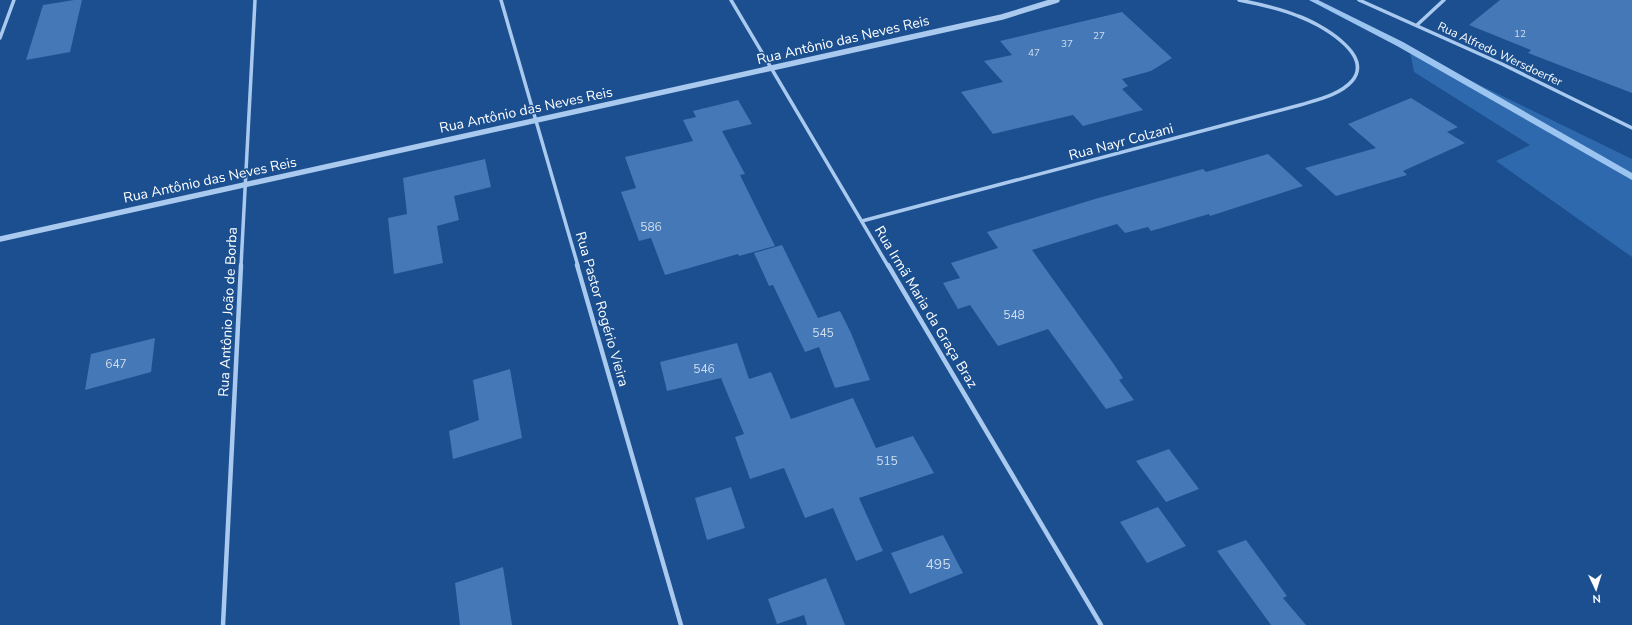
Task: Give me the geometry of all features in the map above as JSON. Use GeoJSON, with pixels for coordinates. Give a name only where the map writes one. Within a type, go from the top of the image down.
{"type":"FeatureCollection","features":[{"type":"Feature","properties":{"kind":"street"},"geometry":{"type":"LineString","coordinates":[[0,38],[14,0]]}},
{"type":"Feature","properties":{"kind":"street","name":"Rua Antônio João de Borba"},"geometry":{"type":"LineString","coordinates":[[223,625],[255,0]]}},
{"type":"Feature","properties":{"kind":"street","name":"Rua Pastor Rogério Vieira"},"geometry":{"type":"LineString","coordinates":[[501,0],[681,625]]}},
{"type":"Feature","properties":{"kind":"street","name":"Rua Irmã Maria da Graça Braz"},"geometry":{"type":"LineString","coordinates":[[731,0],[1101,625]]}},
{"type":"Feature","properties":{"kind":"street","name":"Rua Antônio das Neves Reis"},"geometry":{"type":"LineString","coordinates":[[0,239],[1002,17],[1057,0]]}},
{"type":"Feature","properties":{"kind":"street","name":"Rua Nayr Colzani"},"geometry":{"type":"LineString","coordinates":[[862,221],[1285,110],[1324,98],[1344,87],[1355,78],[1358,66],[1354,53],[1337,37],[1310,20],[1266,6],[1239,0]]}},
{"type":"Feature","properties":{"kind":"street","name":"Rua Alfredo Wersdoerfer"},"geometry":{"type":"LineString","coordinates":[[1359,0],[1502,64],[1632,128]]}},
{"type":"Feature","properties":{"kind":"street"},"geometry":{"type":"LineString","coordinates":[[1417,25],[1444,0]]}},
{"type":"Feature","properties":{"kind":"shaded area"},"geometry":{"type":"Polygon","coordinates":[[[1410,51],[1632,159],[1632,257],[1496,161],[1530,145],[1414,72],[1410,51]]]}},
{"type":"Feature","properties":{"kind":"building"},"geometry":{"type":"Polygon","coordinates":[[[82,0],[70,52],[26,60],[43,5],[82,0]]]}},
{"type":"Feature","properties":{"kind":"building"},"geometry":{"type":"Polygon","coordinates":[[[1500,0],[1632,0],[1632,93],[1528,53],[1531,50],[1469,25],[1500,0]]]}},
{"type":"Feature","properties":{"kind":"building"},"geometry":{"type":"Polygon","coordinates":[[[1122,12],[1172,58],[1151,71],[1122,79],[1128,86],[1122,89],[1143,110],[1083,126],[1073,115],[993,134],[961,92],[1003,82],[984,61],[1012,55],[1000,41],[1122,12]]]}},
{"type":"Feature","properties":{"kind":"building"},"geometry":{"type":"Polygon","coordinates":[[[1411,98],[1458,127],[1447,132],[1465,143],[1403,171],[1407,175],[1336,196],[1305,168],[1376,148],[1348,124],[1411,98]]]}},
{"type":"Feature","properties":{"kind":"building"},"geometry":{"type":"Polygon","coordinates":[[[738,100],[752,124],[722,131],[745,174],[740,175],[775,246],[739,256],[738,254],[665,275],[651,238],[639,241],[621,192],[636,188],[625,157],[693,141],[683,120],[696,117],[693,111],[738,100]]]}},
{"type":"Feature","properties":{"kind":"building"},"geometry":{"type":"Polygon","coordinates":[[[1268,154],[1303,186],[1210,216],[1209,214],[1151,231],[1148,227],[1125,233],[1117,224],[1032,250],[1113,363],[1123,378],[1119,380],[1134,400],[1106,409],[1048,329],[998,346],[970,305],[958,309],[943,283],[960,278],[951,263],[998,248],[987,232],[1095,199],[1203,169],[1206,172],[1268,154]]]}},
{"type":"Feature","properties":{"kind":"building"},"geometry":{"type":"Polygon","coordinates":[[[485,159],[491,187],[454,196],[459,220],[437,226],[443,263],[394,274],[388,218],[407,214],[403,178],[485,159]]]}},
{"type":"Feature","properties":{"kind":"building"},"geometry":{"type":"Polygon","coordinates":[[[782,245],[818,318],[840,311],[851,333],[870,380],[835,388],[819,347],[805,352],[773,285],[769,286],[754,253],[782,245]]]}},
{"type":"Feature","properties":{"kind":"building"},"geometry":{"type":"Polygon","coordinates":[[[155,338],[151,372],[85,390],[91,354],[155,338]]]}},
{"type":"Feature","properties":{"kind":"building"},"geometry":{"type":"Polygon","coordinates":[[[737,343],[749,379],[771,372],[791,419],[853,398],[876,448],[913,436],[934,473],[859,498],[883,551],[856,561],[833,508],[805,518],[784,468],[750,479],[735,437],[744,434],[721,378],[667,391],[660,362],[737,343]]]}},
{"type":"Feature","properties":{"kind":"building"},"geometry":{"type":"Polygon","coordinates":[[[510,369],[522,438],[453,459],[449,431],[479,420],[473,380],[510,369]]]}},
{"type":"Feature","properties":{"kind":"building"},"geometry":{"type":"Polygon","coordinates":[[[1169,449],[1199,489],[1166,502],[1136,461],[1169,449]]]}},
{"type":"Feature","properties":{"kind":"building"},"geometry":{"type":"Polygon","coordinates":[[[731,487],[745,528],[707,540],[695,498],[731,487]]]}},
{"type":"Feature","properties":{"kind":"building"},"geometry":{"type":"Polygon","coordinates":[[[1158,507],[1186,546],[1147,563],[1120,522],[1158,507]]]}},
{"type":"Feature","properties":{"kind":"building"},"geometry":{"type":"Polygon","coordinates":[[[943,535],[963,573],[910,594],[891,553],[943,535]]]}},
{"type":"Feature","properties":{"kind":"building"},"geometry":{"type":"Polygon","coordinates":[[[1246,540],[1287,596],[1283,598],[1306,625],[1271,625],[1217,551],[1246,540]]]}},
{"type":"Feature","properties":{"kind":"building"},"geometry":{"type":"Polygon","coordinates":[[[503,567],[512,625],[460,625],[455,583],[503,567]]]}},
{"type":"Feature","properties":{"kind":"building"},"geometry":{"type":"Polygon","coordinates":[[[826,578],[845,625],[807,625],[804,615],[777,624],[768,599],[826,578]]]}},
{"type":"Feature","properties":{"kind":"waterway"},"geometry":{"type":"LineString","coordinates":[[1313,0],[1400,44],[1632,177]]}}]}
